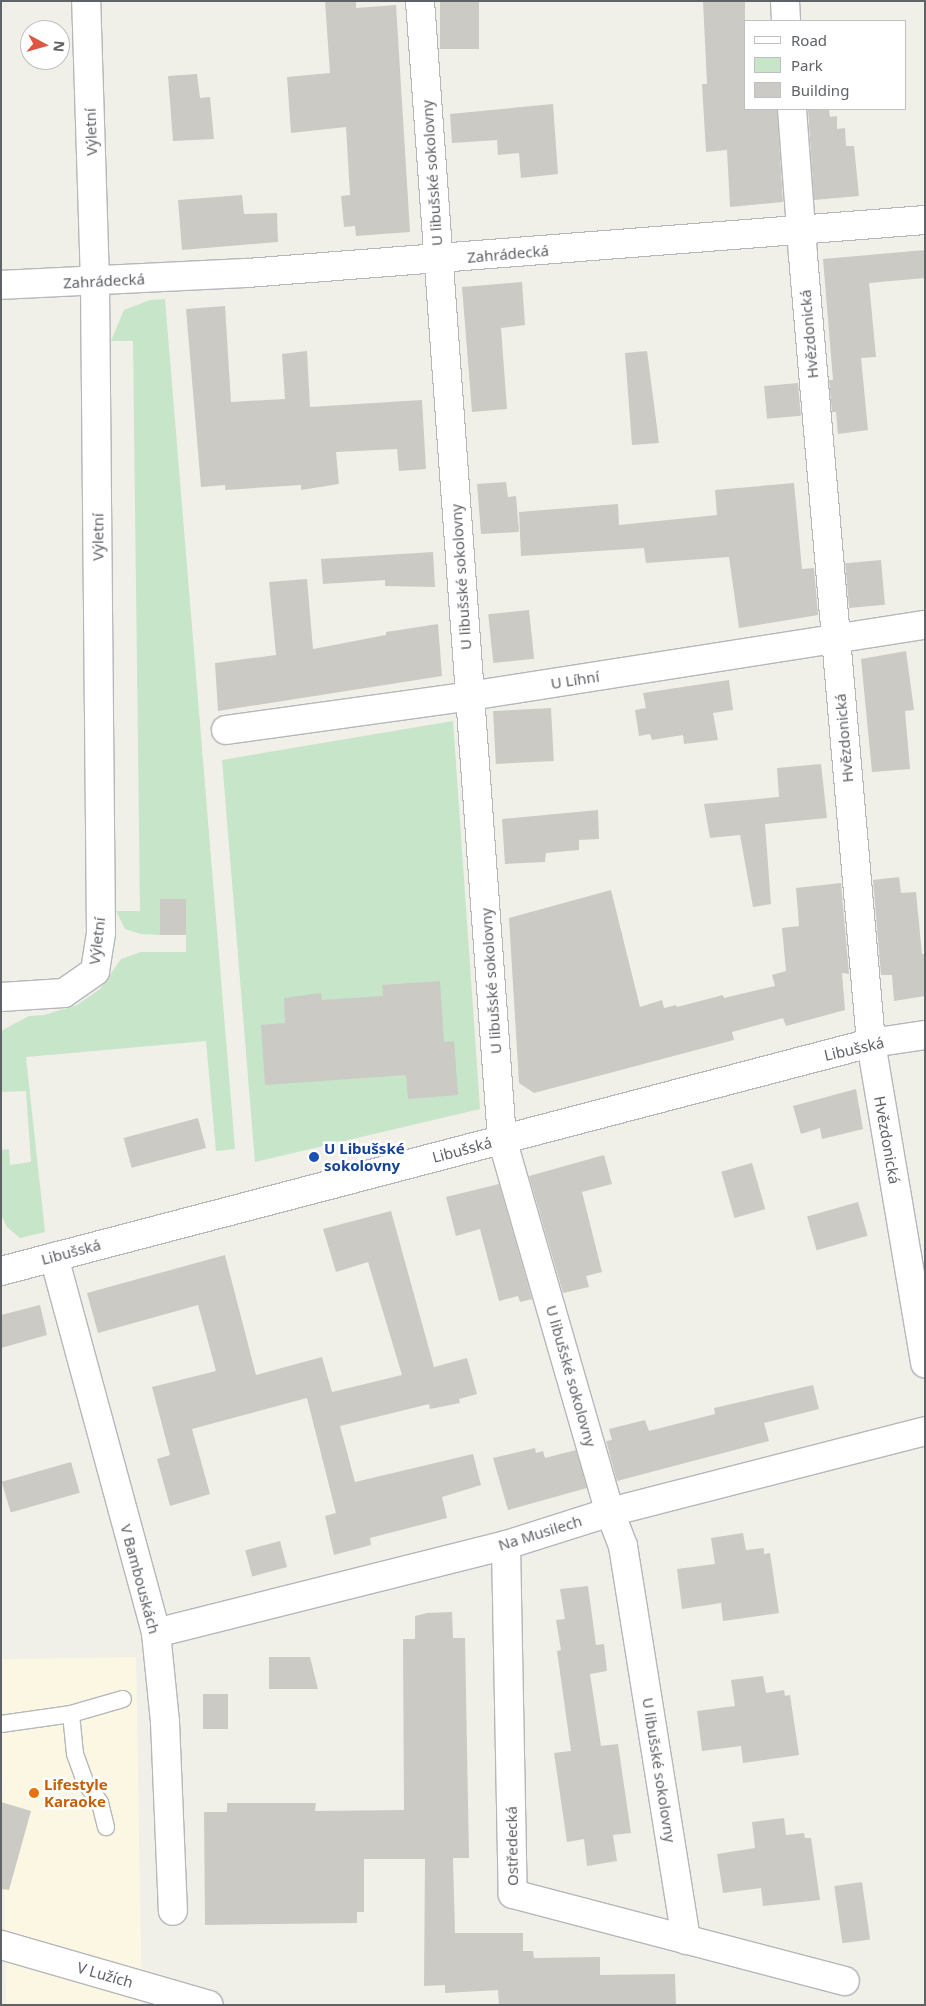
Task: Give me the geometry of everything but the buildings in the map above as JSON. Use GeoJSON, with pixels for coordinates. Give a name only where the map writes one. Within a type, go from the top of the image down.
{"type":"FeatureCollection","features":[{"type":"Feature","properties":{"kind":"street","name":"Výletní"},"geometry":{"type":"LineString","coordinates":[[1,997],[64,993],[95,971],[99,953],[101,923],[95,282],[86,1]]}},
{"type":"Feature","properties":{"kind":"street","name":"U libušské sokolovny"},"geometry":{"type":"LineString","coordinates":[[420,1],[502,1139],[610,1512],[623,1546],[686,1940]]}},
{"type":"Feature","properties":{"kind":"street"},"geometry":{"type":"LineString","coordinates":[[785,1],[786,20]]}},
{"type":"Feature","properties":{"kind":"street","name":"Hvězdonická"},"geometry":{"type":"LineString","coordinates":[[792,110],[871,1044],[925,1363]]}},
{"type":"Feature","properties":{"kind":"street","name":"Zahrádecká"},"geometry":{"type":"LineString","coordinates":[[1,285],[95,282],[439,260],[925,220]]}},
{"type":"Feature","properties":{"kind":"street","name":"U Líhní"},"geometry":{"type":"LineString","coordinates":[[226,730],[470,696],[925,625]]}},
{"type":"Feature","properties":{"kind":"street","name":"Libušská"},"geometry":{"type":"LineString","coordinates":[[1,1271],[871,1044],[925,1035]]}},
{"type":"Feature","properties":{"kind":"street","name":"V Bambouskách"},"geometry":{"type":"LineString","coordinates":[[54,1257],[156,1633],[165,1722],[173,1910]]}},
{"type":"Feature","properties":{"kind":"street","name":"Na Musilech"},"geometry":{"type":"LineString","coordinates":[[156,1633],[506,1545],[610,1512],[925,1431]]}},
{"type":"Feature","properties":{"kind":"street","name":"Ostředecká"},"geometry":{"type":"LineString","coordinates":[[506,1545],[513,1894],[845,1982]]}},
{"type":"Feature","properties":{"kind":"street","name":"V Lužích"},"geometry":{"type":"LineString","coordinates":[[1,1945],[209,2005]]}},
{"type":"Feature","properties":{"kind":"lane"},"geometry":{"type":"LineString","coordinates":[[1,1724],[71,1714],[123,1699]]}},
{"type":"Feature","properties":{"kind":"lane"},"geometry":{"type":"LineString","coordinates":[[71,1714],[75,1754],[85,1782],[100,1803],[106,1827]]}},
{"type":"Feature","properties":{"kind":"shaded area"},"geometry":{"type":"Polygon","coordinates":[[[136,1657],[142,2005],[6,2005],[1,1659],[136,1657]]]}},
{"type":"Feature","properties":{"kind":"green space"},"geometry":{"type":"Polygon","coordinates":[[[165,299],[235,1149],[216,1151],[206,1041],[26,1057],[45,1232],[20,1238],[7,1227],[1,1214],[1,1150],[9,1149],[10,1165],[31,1162],[26,1091],[1,1092],[1,1031],[29,1016],[44,1015],[77,1005],[100,989],[121,959],[141,952],[186,952],[186,899],[160,899],[160,935],[141,934],[125,929],[116,911],[140,911],[133,341],[111,341],[124,310],[150,300],[165,299]]]}},
{"type":"Feature","properties":{"kind":"green space"},"geometry":{"type":"Polygon","coordinates":[[[453,721],[480,1109],[255,1162],[222,760],[453,721]]]}},
{"type":"Feature","properties":{"kind":"place","name":"U Libušské sokolovny"},"geometry":{"type":"Point","coordinates":[314,1157]}},
{"type":"Feature","properties":{"kind":"place","name":"Lifestyle Karaoke"},"geometry":{"type":"Point","coordinates":[34,1793]}}]}
